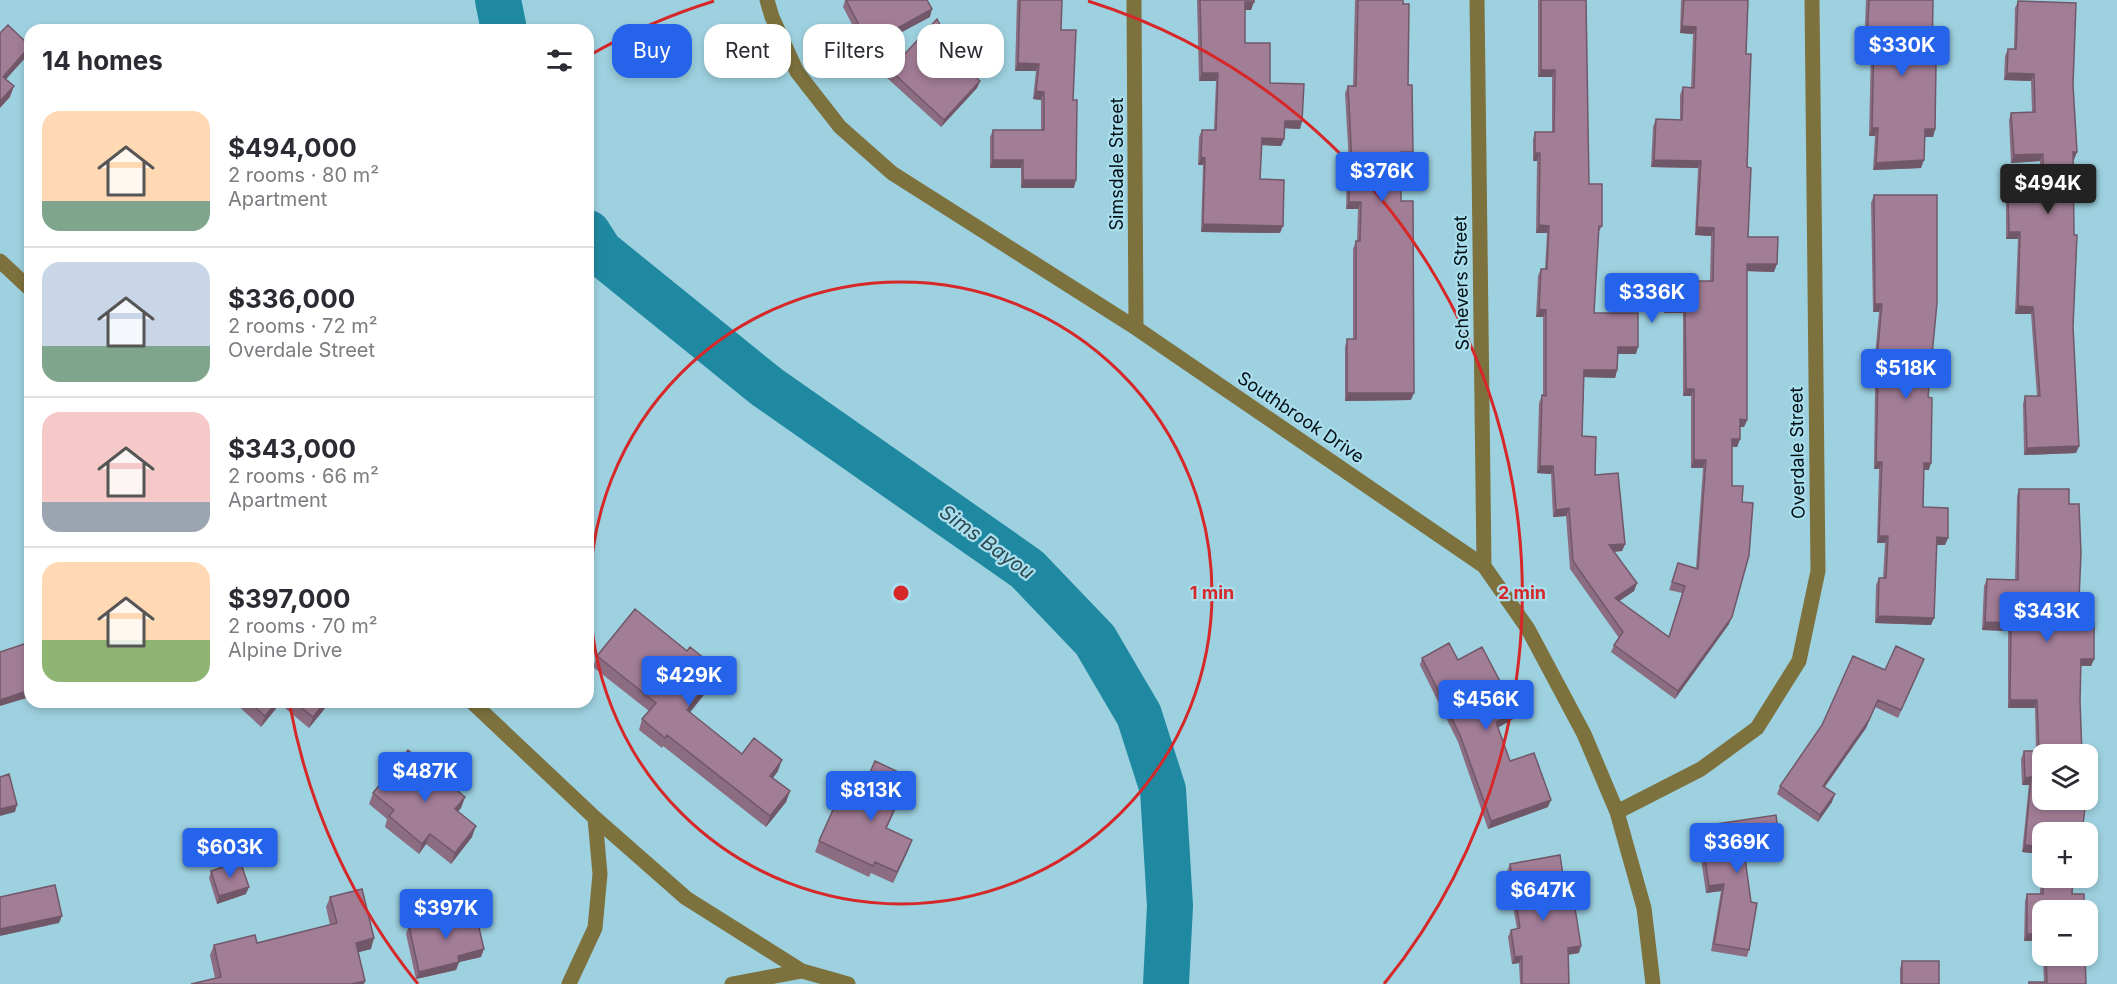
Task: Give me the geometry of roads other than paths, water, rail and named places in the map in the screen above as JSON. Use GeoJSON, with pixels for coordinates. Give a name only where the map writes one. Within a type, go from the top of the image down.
{"type":"FeatureCollection","features":[{"type":"Feature","properties":{"kind":"street","name":"Southbrook Drive"},"geometry":{"type":"LineString","coordinates":[[767,0],[772,17],[797,72],[840,127],[892,173],[1136,328],[1484,566],[1528,629],[1584,734],[1617,812],[1644,908],[1653,984]]}},
{"type":"Feature","properties":{"kind":"street","name":"Simsdale Street"},"geometry":{"type":"LineString","coordinates":[[1134,0],[1136,328]]}},
{"type":"Feature","properties":{"kind":"street","name":"Schevers Street"},"geometry":{"type":"LineString","coordinates":[[1477,0],[1484,566]]}},
{"type":"Feature","properties":{"kind":"street","name":"Overdale Street"},"geometry":{"type":"LineString","coordinates":[[1617,812],[1701,769],[1757,728],[1799,661],[1818,571],[1812,0]]}},
{"type":"Feature","properties":{"kind":"street"},"geometry":{"type":"LineString","coordinates":[[0,261],[24,284]]}},
{"type":"Feature","properties":{"kind":"street"},"geometry":{"type":"LineString","coordinates":[[478,708],[686,898],[802,971],[848,984]]}},
{"type":"Feature","properties":{"kind":"street"},"geometry":{"type":"LineString","coordinates":[[569,984],[595,928],[600,874],[596,818]]}},
{"type":"Feature","properties":{"kind":"street"},"geometry":{"type":"LineString","coordinates":[[732,984],[802,971]]}},
{"type":"Feature","properties":{"kind":"waterway","name":"Sims Bayou"},"geometry":{"type":"LineString","coordinates":[[498,0],[503,24]]}},
{"type":"Feature","properties":{"kind":"waterway","name":"Sims Bayou"},"geometry":{"type":"LineString","coordinates":[[594,242],[600,252],[767,387],[1027,569],[1095,640],[1139,715],[1163,790],[1170,906],[1166,984]]}}]}
